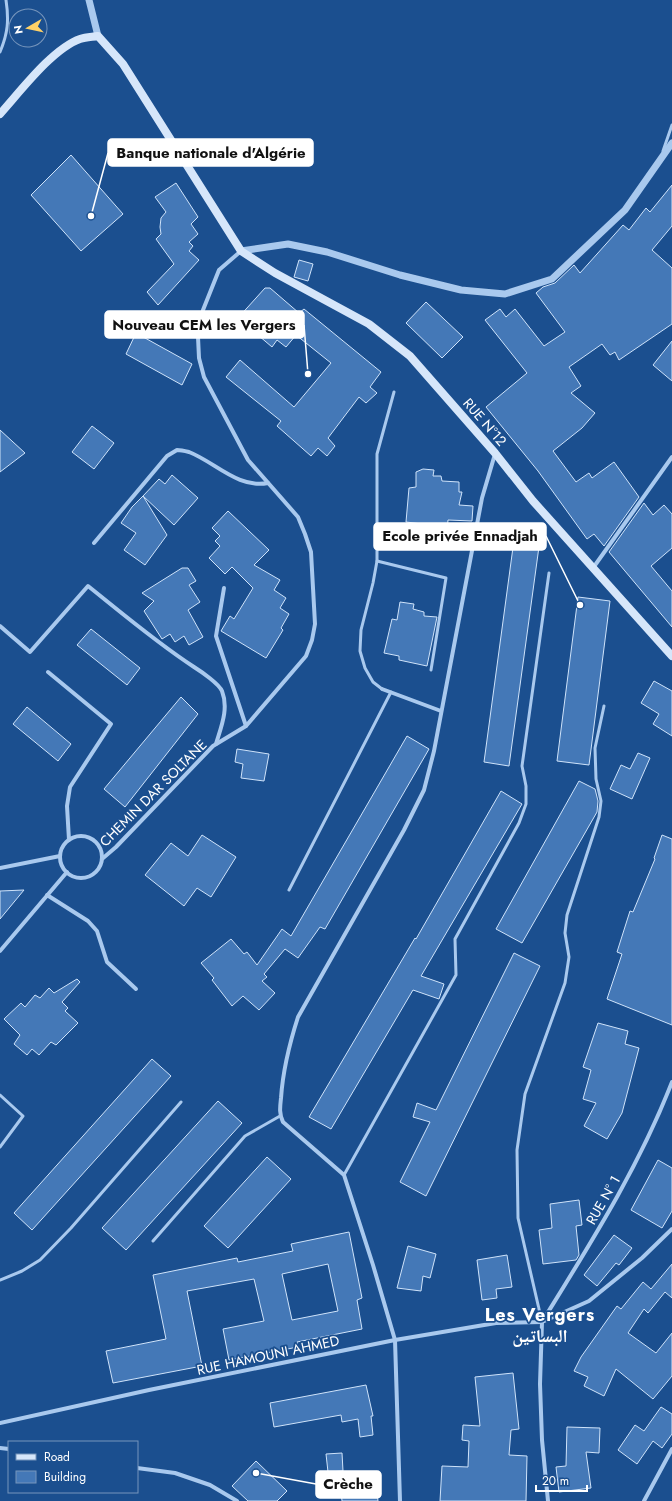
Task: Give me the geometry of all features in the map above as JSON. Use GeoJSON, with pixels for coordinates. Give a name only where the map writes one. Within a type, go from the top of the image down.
{"type":"FeatureCollection","features":[{"type":"Feature","properties":{"kind":"main road"},"geometry":{"type":"LineString","coordinates":[[0,114],[41,68],[64,48],[80,39],[98,36],[123,64],[241,251]]}},
{"type":"Feature","properties":{"kind":"main road","name":"RUE N°12"},"geometry":{"type":"LineString","coordinates":[[241,251],[275,273],[369,324],[410,356],[495,453],[533,501],[672,656]]}},
{"type":"Feature","properties":{"kind":"street"},"geometry":{"type":"LineString","coordinates":[[89,0],[98,36]]}},
{"type":"Feature","properties":{"kind":"street"},"geometry":{"type":"LineString","coordinates":[[241,251],[288,244],[327,252],[400,275],[461,290],[505,294],[552,279],[624,210],[672,143]]}},
{"type":"Feature","properties":{"kind":"street","name":"CHEMIN DAR SOLTANE"},"geometry":{"type":"LineString","coordinates":[[102,859],[116,847],[216,744],[246,726],[306,656],[312,640],[315,624],[311,552],[305,534],[298,517],[248,460],[204,377],[198,358],[198,337],[206,304],[219,270],[241,251]]}},
{"type":"Feature","properties":{"kind":"street"},"geometry":{"type":"LineString","coordinates":[[94,543],[168,456],[177,450],[189,452],[250,484],[258,485],[268,483]]}},
{"type":"Feature","properties":{"kind":"street"},"geometry":{"type":"LineString","coordinates":[[400,1501],[395,1340],[344,1174],[283,1122],[280,1116],[282,1074],[298,1017],[404,830],[424,790],[434,752],[482,498],[495,453]]}},
{"type":"Feature","properties":{"kind":"street"},"geometry":{"type":"LineString","coordinates":[[594,568],[672,457]]}},
{"type":"Feature","properties":{"kind":"street"},"geometry":{"type":"LineString","coordinates":[[0,626],[30,652],[88,586],[165,649],[202,672],[221,689],[225,700],[225,713],[216,744]]}},
{"type":"Feature","properties":{"kind":"street"},"geometry":{"type":"LineString","coordinates":[[224,588],[216,636],[246,726]]}},
{"type":"Feature","properties":{"kind":"street"},"geometry":{"type":"LineString","coordinates":[[48,672],[111,724],[70,787],[67,806],[69,840]]}},
{"type":"Feature","properties":{"kind":"street"},"geometry":{"type":"LineString","coordinates":[[382,689],[441,711]]}},
{"type":"Feature","properties":{"kind":"street"},"geometry":{"type":"LineString","coordinates":[[82,836],[95,841],[99,846],[102,853],[102,859],[100,866],[92,876],[79,878],[72,876],[67,872],[61,862],[60,856],[69,840],[82,836]]}},
{"type":"Feature","properties":{"kind":"street"},"geometry":{"type":"LineString","coordinates":[[0,868],[60,856]]}},
{"type":"Feature","properties":{"kind":"street"},"geometry":{"type":"LineString","coordinates":[[0,951],[67,872]]}},
{"type":"Feature","properties":{"kind":"street"},"geometry":{"type":"LineString","coordinates":[[47,895],[88,921],[97,931],[107,962],[136,989]]}},
{"type":"Feature","properties":{"kind":"street","name":"RUE N° 1"},"geometry":{"type":"LineString","coordinates":[[542,1322],[615,1202],[637,1162],[658,1118],[672,1082]]}},
{"type":"Feature","properties":{"kind":"street"},"geometry":{"type":"LineString","coordinates":[[548,1501],[542,1440],[540,1384],[542,1322],[589,1301],[642,1258],[672,1229]]}},
{"type":"Feature","properties":{"kind":"street","name":"RUE HAMOUNI AHMED"},"geometry":{"type":"LineString","coordinates":[[0,1423],[149,1390],[395,1340],[496,1323],[542,1322]]}},
{"type":"Feature","properties":{"kind":"street"},"geometry":{"type":"LineString","coordinates":[[644,1501],[672,1449]]}},
{"type":"Feature","properties":{"kind":"street"},"geometry":{"type":"LineString","coordinates":[[138,1468],[175,1473],[210,1485],[237,1501]]}},
{"type":"Feature","properties":{"kind":"lane"},"geometry":{"type":"LineString","coordinates":[[0,52],[6,38],[9,18],[6,0]]}},
{"type":"Feature","properties":{"kind":"lane"},"geometry":{"type":"LineString","coordinates":[[660,160],[672,125]]}},
{"type":"Feature","properties":{"kind":"lane"},"geometry":{"type":"LineString","coordinates":[[382,689],[373,682],[365,668],[360,651],[361,630],[373,583],[377,560],[377,454],[394,392]]}},
{"type":"Feature","properties":{"kind":"lane"},"geometry":{"type":"LineString","coordinates":[[377,560],[446,578],[431,670]]}},
{"type":"Feature","properties":{"kind":"lane"},"geometry":{"type":"LineString","coordinates":[[344,1174],[456,976],[455,939],[519,823],[526,804],[522,766],[549,573]]}},
{"type":"Feature","properties":{"kind":"lane"},"geometry":{"type":"LineString","coordinates":[[289,890],[392,692]]}},
{"type":"Feature","properties":{"kind":"lane"},"geometry":{"type":"LineString","coordinates":[[542,1322],[518,1218],[517,1150],[525,1094],[565,983],[569,957],[565,933],[567,915],[599,817],[601,800],[596,779],[595,748],[604,706]]}},
{"type":"Feature","properties":{"kind":"lane"},"geometry":{"type":"LineString","coordinates":[[0,1095],[23,1116],[1,1142],[0,1147]]}},
{"type":"Feature","properties":{"kind":"lane"},"geometry":{"type":"LineString","coordinates":[[0,1280],[22,1271],[40,1260],[71,1228],[180,1102]]}},
{"type":"Feature","properties":{"kind":"lane"},"geometry":{"type":"LineString","coordinates":[[153,1241],[245,1136],[280,1116]]}},
{"type":"Feature","properties":{"kind":"building"},"geometry":{"type":"Polygon","coordinates":[[[71,155],[123,214],[81,251],[31,195],[71,155]]]}},
{"type":"Feature","properties":{"kind":"building"},"geometry":{"type":"Polygon","coordinates":[[[176,183],[198,217],[191,224],[198,234],[189,242],[193,246],[189,251],[199,260],[158,305],[147,292],[174,264],[156,239],[161,234],[161,218],[166,212],[155,197],[176,183]]]}},
{"type":"Feature","properties":{"kind":"building"},"geometry":{"type":"Polygon","coordinates":[[[672,185],[672,226],[652,250],[672,268],[672,324],[619,360],[615,352],[610,355],[602,344],[569,367],[581,386],[571,393],[595,413],[582,428],[553,451],[576,482],[589,473],[592,478],[614,462],[639,497],[604,546],[594,534],[587,539],[538,471],[486,407],[527,373],[485,320],[500,309],[506,317],[515,309],[544,346],[565,332],[536,293],[543,287],[555,283],[574,265],[580,273],[623,225],[629,230],[646,208],[650,212],[672,185]]]}},
{"type":"Feature","properties":{"kind":"building"},"geometry":{"type":"Polygon","coordinates":[[[299,260],[313,264],[308,281],[294,277],[299,260]]]}},
{"type":"Feature","properties":{"kind":"building"},"geometry":{"type":"Polygon","coordinates":[[[265,288],[270,288],[299,313],[304,309],[381,372],[370,387],[377,393],[366,403],[359,397],[328,438],[335,446],[327,456],[318,448],[311,456],[277,426],[281,421],[226,377],[240,360],[294,407],[331,363],[296,335],[286,347],[277,340],[272,347],[238,318],[265,288]]]}},
{"type":"Feature","properties":{"kind":"building"},"geometry":{"type":"Polygon","coordinates":[[[426,302],[463,337],[442,358],[406,323],[426,302]]]}},
{"type":"Feature","properties":{"kind":"building"},"geometry":{"type":"Polygon","coordinates":[[[136,333],[192,364],[182,385],[126,354],[136,333]]]}},
{"type":"Feature","properties":{"kind":"building"},"geometry":{"type":"Polygon","coordinates":[[[672,341],[672,381],[653,365],[672,341]]]}},
{"type":"Feature","properties":{"kind":"building"},"geometry":{"type":"Polygon","coordinates":[[[92,426],[114,443],[94,469],[72,452],[92,426]]]}},
{"type":"Feature","properties":{"kind":"building"},"geometry":{"type":"Polygon","coordinates":[[[0,430],[25,453],[0,472],[0,430]]]}},
{"type":"Feature","properties":{"kind":"building"},"geometry":{"type":"Polygon","coordinates":[[[423,469],[434,470],[433,476],[441,476],[442,481],[459,482],[459,492],[462,492],[459,505],[473,506],[472,521],[448,520],[447,532],[430,533],[431,529],[422,528],[422,524],[406,522],[409,488],[416,487],[416,472],[423,469]]]}},
{"type":"Feature","properties":{"kind":"building"},"geometry":{"type":"Polygon","coordinates":[[[172,475],[198,498],[174,525],[143,496],[159,479],[165,484],[172,475]]]}},
{"type":"Feature","properties":{"kind":"building"},"geometry":{"type":"Polygon","coordinates":[[[143,496],[167,535],[145,565],[124,550],[136,533],[121,523],[132,507],[143,496]]]}},
{"type":"Feature","properties":{"kind":"building"},"geometry":{"type":"Polygon","coordinates":[[[644,503],[653,515],[664,505],[672,514],[672,548],[651,566],[672,591],[672,627],[609,552],[644,503]]]}},
{"type":"Feature","properties":{"kind":"building"},"geometry":{"type":"Polygon","coordinates":[[[228,511],[269,550],[254,565],[280,580],[274,590],[286,598],[280,608],[289,614],[281,628],[283,630],[266,658],[221,631],[230,616],[234,619],[253,588],[232,567],[225,574],[209,558],[220,546],[215,541],[220,536],[212,528],[228,511]]]}},
{"type":"Feature","properties":{"kind":"building"},"geometry":{"type":"Polygon","coordinates":[[[516,525],[541,532],[509,766],[484,762],[516,525]]]}},
{"type":"Feature","properties":{"kind":"building"},"geometry":{"type":"Polygon","coordinates":[[[182,568],[188,568],[196,581],[189,585],[200,602],[188,610],[203,637],[189,645],[184,636],[175,642],[170,634],[162,639],[144,611],[154,601],[142,593],[182,568]]]}},
{"type":"Feature","properties":{"kind":"building"},"geometry":{"type":"Polygon","coordinates":[[[578,597],[610,601],[589,765],[557,761],[578,597]]]}},
{"type":"Feature","properties":{"kind":"building"},"geometry":{"type":"Polygon","coordinates":[[[400,602],[414,604],[413,609],[424,612],[424,616],[437,617],[427,666],[399,660],[399,656],[384,653],[392,619],[397,620],[400,602]]]}},
{"type":"Feature","properties":{"kind":"building"},"geometry":{"type":"Polygon","coordinates":[[[91,629],[140,668],[127,685],[77,645],[91,629]]]}},
{"type":"Feature","properties":{"kind":"building"},"geometry":{"type":"Polygon","coordinates":[[[654,681],[672,691],[672,736],[653,724],[659,714],[641,703],[654,681]]]}},
{"type":"Feature","properties":{"kind":"building"},"geometry":{"type":"Polygon","coordinates":[[[181,697],[198,714],[125,807],[104,789],[181,697]]]}},
{"type":"Feature","properties":{"kind":"building"},"geometry":{"type":"Polygon","coordinates":[[[27,707],[71,744],[58,761],[13,724],[27,707]]]}},
{"type":"Feature","properties":{"kind":"building"},"geometry":{"type":"Polygon","coordinates":[[[407,736],[429,749],[325,929],[320,927],[298,958],[285,949],[264,974],[267,977],[262,981],[275,993],[259,1010],[243,996],[232,1006],[212,980],[214,978],[201,963],[231,939],[244,954],[247,952],[257,965],[282,929],[291,936],[407,736]]]}},
{"type":"Feature","properties":{"kind":"building"},"geometry":{"type":"Polygon","coordinates":[[[237,749],[269,754],[264,781],[241,778],[243,764],[235,762],[237,749]]]}},
{"type":"Feature","properties":{"kind":"building"},"geometry":{"type":"Polygon","coordinates":[[[638,753],[650,758],[632,799],[610,789],[621,765],[630,769],[638,753]]]}},
{"type":"Feature","properties":{"kind":"building"},"geometry":{"type":"Polygon","coordinates":[[[579,781],[595,789],[598,801],[597,812],[522,943],[496,929],[579,781]]]}},
{"type":"Feature","properties":{"kind":"building"},"geometry":{"type":"Polygon","coordinates":[[[501,791],[522,804],[421,976],[444,984],[439,999],[413,990],[331,1129],[309,1117],[415,938],[416,939],[501,791]]]}},
{"type":"Feature","properties":{"kind":"building"},"geometry":{"type":"Polygon","coordinates":[[[202,835],[236,857],[211,897],[197,888],[184,906],[145,875],[171,843],[188,856],[202,835]]]}},
{"type":"Feature","properties":{"kind":"building"},"geometry":{"type":"Polygon","coordinates":[[[662,835],[672,839],[672,1025],[607,999],[622,954],[617,952],[630,911],[633,912],[655,859],[654,858],[662,835]]]}},
{"type":"Feature","properties":{"kind":"building"},"geometry":{"type":"Polygon","coordinates":[[[24,890],[0,919],[0,891],[24,890]]]}},
{"type":"Feature","properties":{"kind":"building"},"geometry":{"type":"Polygon","coordinates":[[[514,953],[540,966],[426,1196],[400,1182],[430,1122],[413,1117],[417,1103],[436,1110],[514,953]]]}},
{"type":"Feature","properties":{"kind":"building"},"geometry":{"type":"Polygon","coordinates":[[[77,979],[80,982],[62,1002],[68,1008],[65,1011],[78,1023],[56,1045],[51,1042],[39,1055],[32,1049],[27,1055],[14,1044],[20,1035],[4,1019],[21,1003],[25,1007],[35,995],[40,998],[49,988],[54,993],[77,979]]]}},
{"type":"Feature","properties":{"kind":"building"},"geometry":{"type":"Polygon","coordinates":[[[598,1023],[628,1031],[625,1044],[639,1048],[622,1113],[607,1139],[584,1126],[596,1103],[583,1099],[591,1070],[583,1067],[598,1023]]]}},
{"type":"Feature","properties":{"kind":"building"},"geometry":{"type":"Polygon","coordinates":[[[152,1059],[171,1076],[32,1230],[14,1213],[152,1059]]]}},
{"type":"Feature","properties":{"kind":"building"},"geometry":{"type":"Polygon","coordinates":[[[218,1101],[242,1123],[126,1250],[102,1228],[218,1101]]]}},
{"type":"Feature","properties":{"kind":"building"},"geometry":{"type":"Polygon","coordinates":[[[267,1157],[291,1179],[228,1248],[204,1226],[267,1157]]]}},
{"type":"Feature","properties":{"kind":"building"},"geometry":{"type":"Polygon","coordinates":[[[658,1160],[672,1168],[672,1211],[662,1228],[631,1210],[658,1160]]]}},
{"type":"Feature","properties":{"kind":"building"},"geometry":{"type":"Polygon","coordinates":[[[579,1200],[582,1225],[576,1226],[579,1255],[576,1260],[543,1264],[539,1230],[552,1228],[550,1204],[579,1200]]]}},
{"type":"Feature","properties":{"kind":"building"},"geometry":{"type":"Polygon","coordinates":[[[349,1232],[362,1298],[357,1300],[362,1329],[297,1342],[298,1347],[229,1360],[223,1329],[264,1321],[254,1279],[187,1291],[202,1366],[113,1383],[106,1351],[166,1339],[153,1275],[237,1258],[238,1262],[293,1251],[291,1244],[349,1232]],[[328,1264],[282,1274],[292,1320],[338,1311],[328,1264]]]}},
{"type":"Feature","properties":{"kind":"building"},"geometry":{"type":"Polygon","coordinates":[[[614,1235],[632,1248],[619,1265],[616,1263],[597,1286],[584,1275],[614,1235]]]}},
{"type":"Feature","properties":{"kind":"building"},"geometry":{"type":"Polygon","coordinates":[[[408,1246],[436,1254],[430,1278],[423,1276],[421,1291],[397,1288],[408,1246]]]}},
{"type":"Feature","properties":{"kind":"building"},"geometry":{"type":"Polygon","coordinates":[[[507,1255],[512,1287],[496,1289],[497,1298],[482,1300],[477,1260],[507,1255]]]}},
{"type":"Feature","properties":{"kind":"building"},"geometry":{"type":"Polygon","coordinates":[[[672,1264],[672,1298],[665,1292],[648,1313],[644,1309],[628,1333],[656,1353],[672,1333],[672,1376],[653,1399],[616,1369],[604,1396],[584,1386],[588,1377],[574,1371],[581,1357],[617,1306],[621,1309],[643,1282],[651,1289],[672,1264]]]}},
{"type":"Feature","properties":{"kind":"building"},"geometry":{"type":"Polygon","coordinates":[[[513,1373],[519,1429],[511,1430],[509,1455],[527,1456],[526,1501],[440,1501],[442,1466],[468,1467],[469,1441],[462,1440],[463,1425],[480,1426],[475,1377],[513,1373]]]}},
{"type":"Feature","properties":{"kind":"building"},"geometry":{"type":"Polygon","coordinates":[[[366,1385],[373,1416],[371,1416],[373,1435],[360,1437],[358,1419],[342,1422],[341,1415],[274,1427],[270,1403],[366,1385]]]}},
{"type":"Feature","properties":{"kind":"building"},"geometry":{"type":"Polygon","coordinates":[[[661,1407],[672,1414],[672,1434],[662,1448],[653,1441],[637,1464],[618,1450],[635,1425],[644,1431],[661,1407]]]}},
{"type":"Feature","properties":{"kind":"building"},"geometry":{"type":"Polygon","coordinates":[[[567,1427],[600,1428],[599,1453],[586,1452],[591,1488],[559,1492],[556,1467],[566,1466],[567,1427]]]}},
{"type":"Feature","properties":{"kind":"building"},"geometry":{"type":"Polygon","coordinates":[[[342,1453],[343,1471],[328,1472],[326,1454],[342,1453]]]}},
{"type":"Feature","properties":{"kind":"building"},"geometry":{"type":"Polygon","coordinates":[[[256,1461],[287,1491],[277,1501],[248,1501],[232,1486],[256,1461]]]}},
{"type":"Feature","properties":{"kind":"building"},"geometry":{"type":"Polygon","coordinates":[[[375,1476],[378,1501],[342,1501],[340,1479],[375,1476]]]}},
{"type":"Feature","properties":{"kind":"place","name":"Banque nationale d'Algérie"},"geometry":{"type":"Point","coordinates":[91,216]}},
{"type":"Feature","properties":{"kind":"place","name":"Nouveau CEM les Vergers"},"geometry":{"type":"Point","coordinates":[308,374]}},
{"type":"Feature","properties":{"kind":"place","name":"Ecole privée Ennadjah"},"geometry":{"type":"Point","coordinates":[580,605]}},
{"type":"Feature","properties":{"kind":"place","name":"Crèche"},"geometry":{"type":"Point","coordinates":[256,1473]}},
{"type":"Feature","properties":{"kind":"district","name":"Les Vergers البساتين"},"geometry":{"type":"Point","coordinates":[540,1325]}}]}
